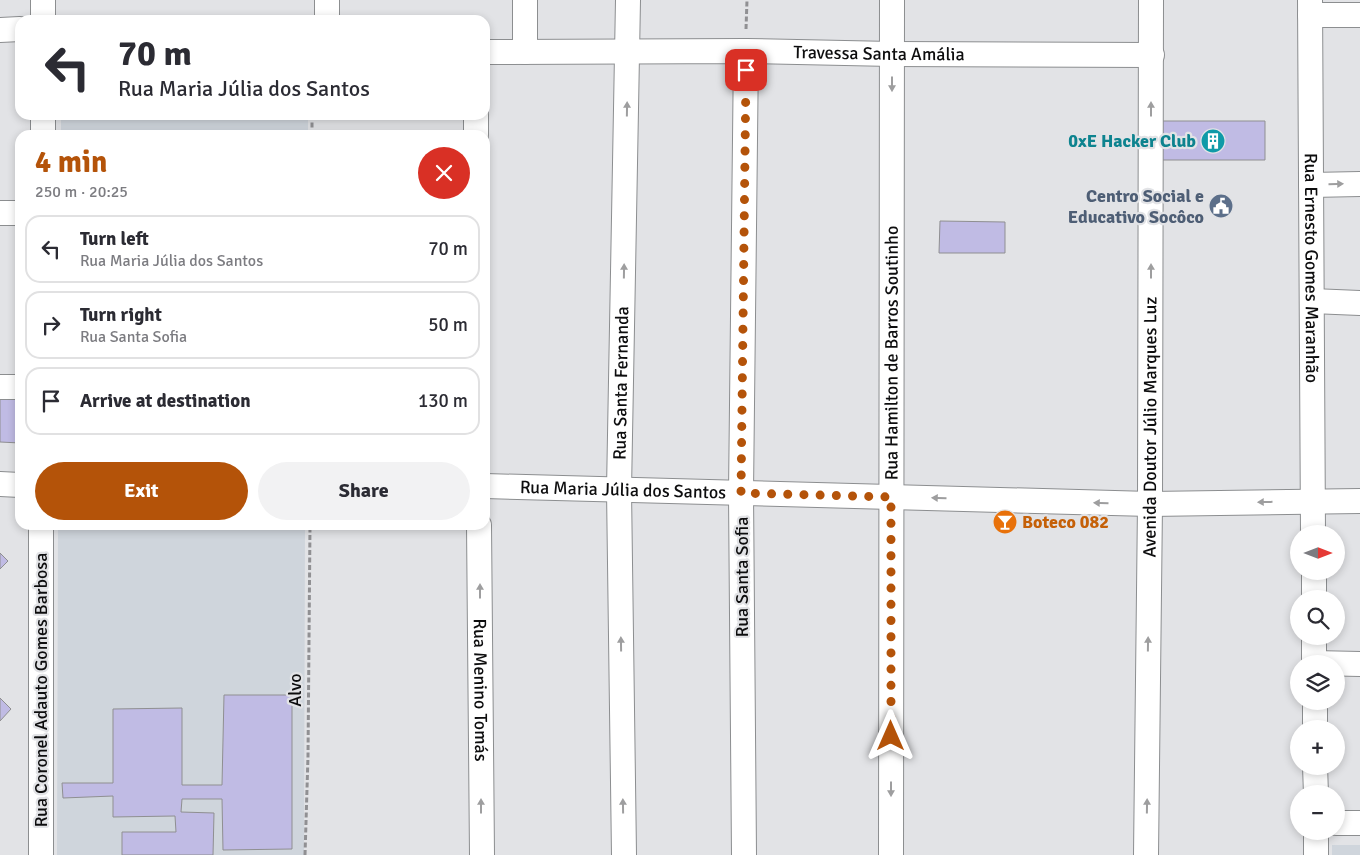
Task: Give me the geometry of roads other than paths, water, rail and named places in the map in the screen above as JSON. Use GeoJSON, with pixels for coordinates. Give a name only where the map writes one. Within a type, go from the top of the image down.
{"type":"FeatureCollection","features":[{"type":"Feature","properties":{"kind":"street"},"geometry":{"type":"LineString","coordinates":[[43,0],[43,15]]}},
{"type":"Feature","properties":{"kind":"street"},"geometry":{"type":"LineString","coordinates":[[327,0],[327,15]]}},
{"type":"Feature","properties":{"kind":"street"},"geometry":{"type":"LineString","coordinates":[[525,0],[525,52]]}},
{"type":"Feature","properties":{"kind":"street","name":"Rua Santa Fernanda"},"geometry":{"type":"LineString","coordinates":[[624,855],[619,490],[628,0]]}},
{"type":"Feature","properties":{"kind":"street","name":"Rua Hamilton de Barros Soutinho"},"geometry":{"type":"LineString","coordinates":[[891,855],[892,0]]}},
{"type":"Feature","properties":{"kind":"street","name":"Avenida Doutor Júlio Marques Luz"},"geometry":{"type":"LineString","coordinates":[[1146,855],[1150,504],[1151,0]]}},
{"type":"Feature","properties":{"kind":"street"},"geometry":{"type":"LineString","coordinates":[[1310,8],[1360,15]]}},
{"type":"Feature","properties":{"kind":"street","name":"Rua Ernesto Gomes Maranhão"},"geometry":{"type":"LineString","coordinates":[[1310,8],[1314,525]]}},
{"type":"Feature","properties":{"kind":"street"},"geometry":{"type":"LineString","coordinates":[[0,30],[15,30]]}},
{"type":"Feature","properties":{"kind":"street","name":"Travessa Santa Amália"},"geometry":{"type":"LineString","coordinates":[[490,52],[746,51],[892,54],[1152,55]]}},
{"type":"Feature","properties":{"kind":"street","name":"Rua Santa Sofia"},"geometry":{"type":"LineString","coordinates":[[744,855],[741,493],[746,51]]}},
{"type":"Feature","properties":{"kind":"street"},"geometry":{"type":"LineString","coordinates":[[1311,185],[1360,184]]}},
{"type":"Feature","properties":{"kind":"street"},"geometry":{"type":"LineString","coordinates":[[0,213],[15,213]]}},
{"type":"Feature","properties":{"kind":"street"},"geometry":{"type":"LineString","coordinates":[[1312,301],[1360,303]]}},
{"type":"Feature","properties":{"kind":"street"},"geometry":{"type":"LineString","coordinates":[[0,387],[15,388]]}},
{"type":"Feature","properties":{"kind":"street"},"geometry":{"type":"LineString","coordinates":[[0,484],[15,485]]}},
{"type":"Feature","properties":{"kind":"street","name":"Rua Maria Júlia dos Santos"},"geometry":{"type":"LineString","coordinates":[[490,486],[1150,504],[1360,502]]}},
{"type":"Feature","properties":{"kind":"street","name":"Rua Coronel Adauto Gomes Barbosa"},"geometry":{"type":"LineString","coordinates":[[41,530],[41,855]]}},
{"type":"Feature","properties":{"kind":"street","name":"Rua Menino Tomás"},"geometry":{"type":"LineString","coordinates":[[479,530],[482,855]]}},
{"type":"Feature","properties":{"kind":"street"},"geometry":{"type":"LineString","coordinates":[[1345,664],[1360,664]]}},
{"type":"Feature","properties":{"kind":"street"},"geometry":{"type":"LineString","coordinates":[[1345,822],[1360,823]]}},
{"type":"Feature","properties":{"kind":"street"},"geometry":{"type":"LineString","coordinates":[[1316,840],[1316,855]]}},
{"type":"Feature","properties":{"kind":"place","name":"0xE Hacker Club"},"geometry":{"type":"Point","coordinates":[1213,141]}},
{"type":"Feature","properties":{"kind":"place","name":"Centro Social e Educativo Socôco"},"geometry":{"type":"Point","coordinates":[1221,206]}},
{"type":"Feature","properties":{"kind":"place","name":"Boteco 082"},"geometry":{"type":"Point","coordinates":[1005,522]}}]}
